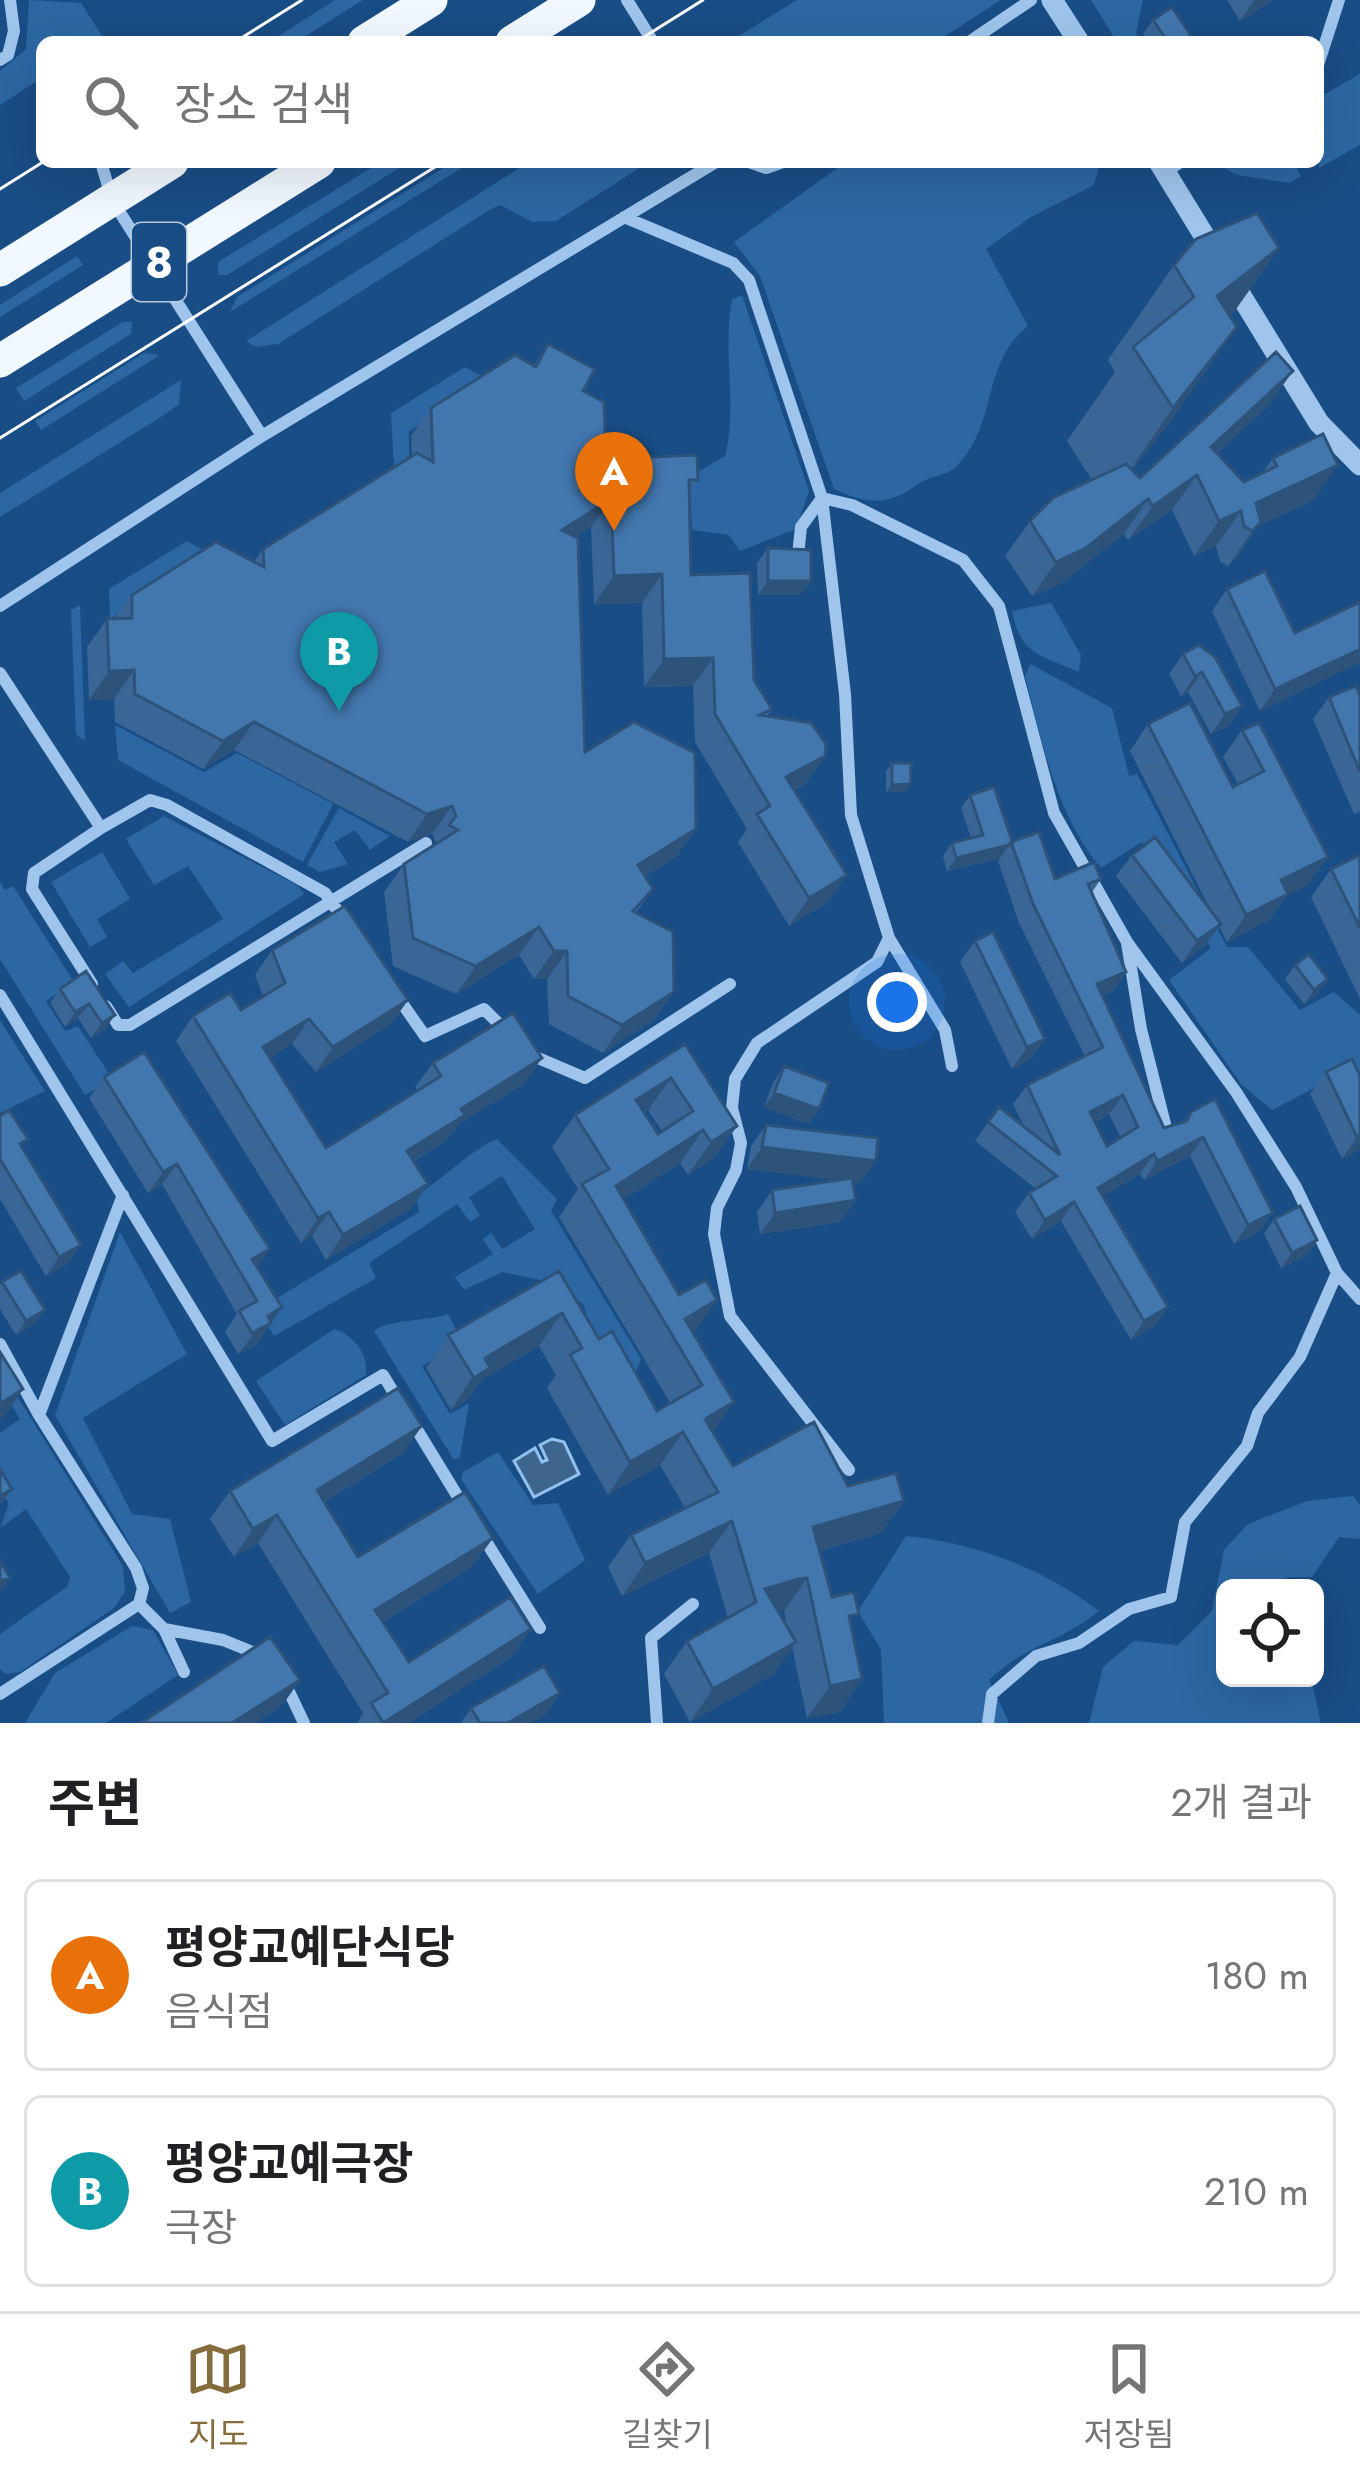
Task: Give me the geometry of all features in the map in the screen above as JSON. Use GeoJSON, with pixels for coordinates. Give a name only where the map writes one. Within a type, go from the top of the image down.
{"type":"FeatureCollection","features":[{"type":"Feature","properties":{"kind":"highway"},"geometry":{"type":"LineString","coordinates":[[374,36],[431,0]]}},
{"type":"Feature","properties":{"kind":"highway"},"geometry":{"type":"LineString","coordinates":[[522,36],[579,0]]}},
{"type":"Feature","properties":{"kind":"highway","name":"8"},"geometry":{"type":"LineString","coordinates":[[0,270],[163,168]]}},
{"type":"Feature","properties":{"kind":"highway","name":"8"},"geometry":{"type":"LineString","coordinates":[[0,361],[309,168]]}},
{"type":"Feature","properties":{"kind":"street"},"geometry":{"type":"LineString","coordinates":[[0,60],[8,55],[14,32],[10,0]]}},
{"type":"Feature","properties":{"kind":"street"},"geometry":{"type":"LineString","coordinates":[[627,0],[649,36]]}},
{"type":"Feature","properties":{"kind":"street"},"geometry":{"type":"LineString","coordinates":[[978,36],[1031,0]]}},
{"type":"Feature","properties":{"kind":"street"},"geometry":{"type":"LineString","coordinates":[[1052,0],[1075,36]]}},
{"type":"Feature","properties":{"kind":"street"},"geometry":{"type":"LineString","coordinates":[[1324,46],[1339,0]]}},
{"type":"Feature","properties":{"kind":"street"},"geometry":{"type":"LineString","coordinates":[[103,168],[112,200],[262,436]]}},
{"type":"Feature","properties":{"kind":"street"},"geometry":{"type":"LineString","coordinates":[[0,607],[262,436],[706,168]]}},
{"type":"Feature","properties":{"kind":"street"},"geometry":{"type":"LineString","coordinates":[[1170,168],[1318,423],[1360,465]]}},
{"type":"Feature","properties":{"kind":"street"},"geometry":{"type":"LineString","coordinates":[[623,218],[733,263],[749,280],[822,498],[845,694],[851,815],[889,938],[904,954],[945,1030],[952,1066]]}},
{"type":"Feature","properties":{"kind":"street"},"geometry":{"type":"LineString","coordinates":[[798,554],[801,526],[822,498]]}},
{"type":"Feature","properties":{"kind":"street"},"geometry":{"type":"LineString","coordinates":[[822,498],[852,505],[963,560],[999,606],[1054,813],[1127,942],[1236,1092],[1295,1187],[1337,1273],[1360,1299]]}},
{"type":"Feature","properties":{"kind":"street"},"geometry":{"type":"LineString","coordinates":[[0,673],[101,828]]}},
{"type":"Feature","properties":{"kind":"street"},"geometry":{"type":"LineString","coordinates":[[358,940],[332,902],[325,892],[150,800],[34,873],[32,889],[118,1025],[130,1025],[332,902],[426,843]]}},
{"type":"Feature","properties":{"kind":"street"},"geometry":{"type":"LineString","coordinates":[[848,1470],[730,1316],[714,1234],[717,1208],[736,1170],[741,1143],[732,1108],[735,1078],[757,1043],[877,962],[889,938]]}},
{"type":"Feature","properties":{"kind":"street"},"geometry":{"type":"LineString","coordinates":[[1127,942],[1141,1029],[1167,1132]]}},
{"type":"Feature","properties":{"kind":"street"},"geometry":{"type":"LineString","coordinates":[[385,979],[425,1036],[484,1009],[526,1053],[585,1078],[730,984]]}},
{"type":"Feature","properties":{"kind":"street"},"geometry":{"type":"LineString","coordinates":[[0,995],[272,1441],[383,1376],[540,1628]]}},
{"type":"Feature","properties":{"kind":"street"},"geometry":{"type":"LineString","coordinates":[[39,1415],[123,1196]]}},
{"type":"Feature","properties":{"kind":"street"},"geometry":{"type":"LineString","coordinates":[[988,1723],[992,1694],[1036,1656],[1079,1643],[1129,1609],[1171,1597],[1185,1522],[1246,1446],[1258,1413],[1300,1357],[1337,1273]]}},
{"type":"Feature","properties":{"kind":"street"},"geometry":{"type":"LineString","coordinates":[[0,1344],[136,1568],[143,1588],[139,1604],[0,1694]]}},
{"type":"Feature","properties":{"kind":"street"},"geometry":{"type":"LineString","coordinates":[[139,1604],[164,1629],[184,1672]]}},
{"type":"Feature","properties":{"kind":"street"},"geometry":{"type":"LineString","coordinates":[[657,1723],[651,1638],[694,1604]]}},
{"type":"Feature","properties":{"kind":"street"},"geometry":{"type":"LineString","coordinates":[[164,1629],[259,1650],[280,1672],[301,1722]]}},
{"type":"Feature","properties":{"kind":"shaded area"},"geometry":{"type":"Polygon","coordinates":[[[29,0],[81,3],[102,36],[36,36],[36,82],[0,105],[0,71],[26,49],[29,0]]]}},
{"type":"Feature","properties":{"kind":"shaded area"},"geometry":{"type":"Polygon","coordinates":[[[335,0],[363,0],[306,36],[278,36],[335,0]]]}},
{"type":"Feature","properties":{"kind":"shaded area"},"geometry":{"type":"Polygon","coordinates":[[[797,0],[1001,0],[945,36],[739,36],[797,0]]]}},
{"type":"Feature","properties":{"kind":"shaded area"},"geometry":{"type":"Polygon","coordinates":[[[1091,0],[1143,0],[1138,36],[1113,36],[1091,0]]]}},
{"type":"Feature","properties":{"kind":"shaded area"},"geometry":{"type":"Polygon","coordinates":[[[1360,74],[1360,145],[1324,165],[1324,95],[1360,74]]]}},
{"type":"Feature","properties":{"kind":"shaded area"},"geometry":{"type":"Polygon","coordinates":[[[371,168],[399,168],[227,275],[218,275],[218,262],[371,168]]]}},
{"type":"Feature","properties":{"kind":"shaded area"},"geometry":{"type":"Polygon","coordinates":[[[443,168],[461,168],[230,312],[237,297],[443,168]]]}},
{"type":"Feature","properties":{"kind":"shaded area"},"geometry":{"type":"Polygon","coordinates":[[[520,168],[640,168],[556,221],[532,222],[500,205],[278,344],[256,347],[246,341],[520,168]]]}},
{"type":"Feature","properties":{"kind":"shaded area"},"geometry":{"type":"Polygon","coordinates":[[[838,168],[1098,168],[1094,185],[1031,217],[986,249],[1028,326],[1003,356],[980,429],[959,464],[888,499],[857,498],[834,489],[760,276],[734,242],[838,168]]]}},
{"type":"Feature","properties":{"kind":"shaded area"},"geometry":{"type":"Polygon","coordinates":[[[1224,168],[1296,168],[1301,176],[1289,183],[1238,175],[1224,168]]]}},
{"type":"Feature","properties":{"kind":"shaded area"},"geometry":{"type":"Polygon","coordinates":[[[77,256],[83,265],[0,317],[0,305],[77,256]]]}},
{"type":"Feature","properties":{"kind":"shaded area"},"geometry":{"type":"Polygon","coordinates":[[[742,295],[809,491],[796,529],[740,551],[729,535],[692,530],[689,477],[725,456],[730,417],[729,319],[732,300],[742,295]]]}},
{"type":"Feature","properties":{"kind":"shaded area"},"geometry":{"type":"Polygon","coordinates":[[[123,322],[132,322],[131,334],[24,401],[16,388],[123,322]]]}},
{"type":"Feature","properties":{"kind":"shaded area"},"geometry":{"type":"Polygon","coordinates":[[[144,353],[160,355],[41,430],[35,421],[144,353]]]}},
{"type":"Feature","properties":{"kind":"shaded area"},"geometry":{"type":"Polygon","coordinates":[[[465,367],[492,381],[409,431],[409,458],[394,466],[391,413],[465,367]]]}},
{"type":"Feature","properties":{"kind":"shaded area"},"geometry":{"type":"Polygon","coordinates":[[[181,380],[179,404],[0,517],[0,493],[181,380]]]}},
{"type":"Feature","properties":{"kind":"shaded area"},"geometry":{"type":"Polygon","coordinates":[[[187,541],[234,567],[196,565],[110,619],[109,589],[187,541]]]}},
{"type":"Feature","properties":{"kind":"shaded area"},"geometry":{"type":"Polygon","coordinates":[[[1051,603],[1081,655],[1079,672],[1035,652],[1016,626],[1012,611],[1051,603]]]}},
{"type":"Feature","properties":{"kind":"shaded area"},"geometry":{"type":"Polygon","coordinates":[[[80,605],[85,741],[76,734],[71,610],[80,605]]]}},
{"type":"Feature","properties":{"kind":"shaded area"},"geometry":{"type":"Polygon","coordinates":[[[1030,664],[1112,708],[1129,776],[1137,774],[1227,947],[1248,947],[1300,1010],[1334,992],[1360,1015],[1360,1084],[1349,1070],[1272,1110],[1241,1084],[1169,980],[1211,948],[1142,842],[1101,868],[1086,847],[1062,801],[1045,752],[1025,676],[1030,664]]]}},
{"type":"Feature","properties":{"kind":"shaded area"},"geometry":{"type":"Polygon","coordinates":[[[115,725],[204,772],[237,753],[333,804],[303,862],[118,760],[115,725]]]}},
{"type":"Feature","properties":{"kind":"shaded area"},"geometry":{"type":"Polygon","coordinates":[[[339,808],[390,836],[370,850],[355,830],[334,842],[348,864],[320,872],[307,865],[339,808]]]}},
{"type":"Feature","properties":{"kind":"shaded area"},"geometry":{"type":"Polygon","coordinates":[[[164,816],[297,885],[304,894],[129,1007],[105,974],[123,961],[133,973],[223,919],[188,866],[154,885],[126,839],[164,816]]]}},
{"type":"Feature","properties":{"kind":"shaded area"},"geometry":{"type":"Polygon","coordinates":[[[102,852],[130,899],[97,919],[107,937],[90,947],[51,882],[102,852]]]}},
{"type":"Feature","properties":{"kind":"shaded area"},"geometry":{"type":"Polygon","coordinates":[[[0,882],[5,890],[13,886],[74,982],[46,1001],[65,1031],[78,1026],[113,1080],[85,1095],[0,959],[0,882]]]}},
{"type":"Feature","properties":{"kind":"shaded area"},"geometry":{"type":"Polygon","coordinates":[[[0,1020],[45,1091],[0,1113],[0,1020]]]}},
{"type":"Feature","properties":{"kind":"shaded area"},"geometry":{"type":"Polygon","coordinates":[[[497,1139],[557,1199],[551,1211],[641,1359],[635,1374],[596,1342],[583,1304],[550,1282],[502,1272],[464,1290],[455,1277],[493,1254],[483,1239],[491,1233],[502,1249],[535,1229],[502,1176],[469,1197],[480,1216],[470,1222],[457,1204],[369,1263],[376,1278],[274,1336],[259,1309],[419,1212],[416,1196],[497,1139]]]}},
{"type":"Feature","properties":{"kind":"shaded area"},"geometry":{"type":"Polygon","coordinates":[[[120,1232],[187,1354],[83,1418],[132,1514],[170,1519],[191,1602],[170,1613],[55,1415],[120,1232]]]}},
{"type":"Feature","properties":{"kind":"shaded area"},"geometry":{"type":"Polygon","coordinates":[[[448,1314],[463,1342],[422,1366],[450,1414],[469,1403],[460,1457],[454,1460],[374,1331],[448,1314]]]}},
{"type":"Feature","properties":{"kind":"shaded area"},"geometry":{"type":"Polygon","coordinates":[[[334,1329],[359,1347],[366,1375],[285,1425],[256,1381],[334,1329]]]}},
{"type":"Feature","properties":{"kind":"shaded area"},"geometry":{"type":"Polygon","coordinates":[[[0,1369],[123,1566],[125,1592],[114,1608],[20,1672],[6,1674],[0,1669],[0,1634],[67,1587],[70,1577],[26,1509],[0,1528],[9,1504],[0,1489],[0,1433],[20,1419],[0,1386],[0,1369]]]}},
{"type":"Feature","properties":{"kind":"shaded area"},"geometry":{"type":"Polygon","coordinates":[[[552,1439],[564,1442],[579,1474],[534,1497],[514,1461],[535,1448],[542,1462],[547,1460],[540,1445],[552,1439]]]}},
{"type":"Feature","properties":{"kind":"shaded area"},"geometry":{"type":"Polygon","coordinates":[[[498,1452],[533,1505],[558,1503],[585,1560],[538,1594],[461,1479],[463,1472],[498,1452]]]}},
{"type":"Feature","properties":{"kind":"shaded area"},"geometry":{"type":"Polygon","coordinates":[[[1353,1496],[1360,1505],[1360,1539],[1339,1537],[1312,1577],[1218,1579],[1224,1550],[1248,1524],[1307,1501],[1353,1496]]]}},
{"type":"Feature","properties":{"kind":"shaded area"},"geometry":{"type":"Polygon","coordinates":[[[906,1536],[1008,1560],[1055,1582],[1099,1611],[989,1680],[1009,1723],[884,1723],[881,1650],[858,1611],[906,1536]]]}},
{"type":"Feature","properties":{"kind":"shaded area"},"geometry":{"type":"Polygon","coordinates":[[[1216,1591],[1216,1687],[1313,1687],[1321,1723],[1089,1723],[1103,1667],[1134,1641],[1178,1645],[1212,1611],[1216,1591]]]}},
{"type":"Feature","properties":{"kind":"shaded area"},"geometry":{"type":"Polygon","coordinates":[[[132,1626],[153,1630],[178,1675],[106,1723],[25,1723],[55,1673],[132,1626]]]}},
{"type":"Feature","properties":{"kind":"building"},"geometry":{"type":"Polygon","coordinates":[[[1172,7],[1191,36],[1164,36],[1153,20],[1172,7]]]}},
{"type":"Feature","properties":{"kind":"building"},"geometry":{"type":"Polygon","coordinates":[[[1257,213],[1279,248],[1217,296],[1237,327],[1173,408],[1133,347],[1194,297],[1174,265],[1196,239],[1257,213]]]}},
{"type":"Feature","properties":{"kind":"building"},"geometry":{"type":"Polygon","coordinates":[[[548,344],[595,369],[583,391],[604,402],[606,459],[697,455],[698,480],[689,480],[691,575],[750,573],[754,680],[772,709],[760,715],[811,723],[826,744],[825,756],[786,777],[847,875],[809,898],[757,814],[770,806],[715,714],[713,658],[664,659],[662,574],[614,576],[611,499],[562,530],[578,538],[585,752],[634,722],[695,753],[696,829],[638,865],[653,889],[633,911],[673,932],[674,992],[622,1025],[568,996],[567,951],[554,951],[539,927],[476,966],[413,938],[404,864],[458,830],[449,825],[456,816],[452,806],[427,814],[254,722],[223,741],[135,694],[134,670],[109,671],[107,619],[132,618],[132,595],[216,542],[264,567],[263,549],[417,453],[433,462],[431,408],[515,355],[536,367],[548,344]]]}},
{"type":"Feature","properties":{"kind":"building"},"geometry":{"type":"Polygon","coordinates":[[[1276,352],[1293,371],[1211,447],[1244,482],[1277,466],[1273,458],[1323,434],[1338,465],[1256,503],[1261,522],[1252,531],[1244,526],[1241,511],[1219,521],[1197,475],[1153,506],[1148,499],[1086,548],[1056,562],[1030,521],[1053,498],[1126,464],[1140,478],[1276,352]]]}},
{"type":"Feature","properties":{"kind":"building"},"geometry":{"type":"Polygon","coordinates":[[[768,548],[811,550],[811,581],[768,581],[768,548]]]}},
{"type":"Feature","properties":{"kind":"building"},"geometry":{"type":"Polygon","coordinates":[[[1265,571],[1295,633],[1360,602],[1360,649],[1275,689],[1227,589],[1265,571]]]}},
{"type":"Feature","properties":{"kind":"building"},"geometry":{"type":"Polygon","coordinates":[[[1199,645],[1215,657],[1242,706],[1225,714],[1202,672],[1195,676],[1183,654],[1199,645]]]}},
{"type":"Feature","properties":{"kind":"building"},"geometry":{"type":"Polygon","coordinates":[[[1356,686],[1360,696],[1360,772],[1329,697],[1356,686]]]}},
{"type":"Feature","properties":{"kind":"building"},"geometry":{"type":"Polygon","coordinates":[[[1190,703],[1233,787],[1264,771],[1242,730],[1259,723],[1328,857],[1281,880],[1288,894],[1246,915],[1148,724],[1190,703]]]}},
{"type":"Feature","properties":{"kind":"building"},"geometry":{"type":"Polygon","coordinates":[[[892,763],[911,763],[911,784],[892,785],[892,763]]]}},
{"type":"Feature","properties":{"kind":"building"},"geometry":{"type":"Polygon","coordinates":[[[994,787],[1013,844],[956,858],[952,843],[983,835],[970,795],[994,787]]]}},
{"type":"Feature","properties":{"kind":"building"},"geometry":{"type":"Polygon","coordinates":[[[1039,832],[1055,879],[1094,862],[1101,879],[1088,884],[1126,972],[1097,984],[1164,1128],[1187,1121],[1191,1112],[1215,1099],[1273,1213],[1248,1225],[1203,1137],[1157,1161],[1154,1154],[1098,1188],[1168,1307],[1144,1321],[1074,1202],[1045,1220],[1029,1193],[1057,1176],[988,1122],[999,1107],[1060,1155],[1027,1085],[1103,1047],[1033,904],[1011,842],[1039,832]],[[1123,1095],[1090,1112],[1107,1146],[1138,1127],[1123,1095]]]}},
{"type":"Feature","properties":{"kind":"building"},"geometry":{"type":"Polygon","coordinates":[[[1155,837],[1221,924],[1197,941],[1132,855],[1155,837]]]}},
{"type":"Feature","properties":{"kind":"building"},"geometry":{"type":"Polygon","coordinates":[[[1360,855],[1360,928],[1331,869],[1360,855]]]}},
{"type":"Feature","properties":{"kind":"building"},"geometry":{"type":"Polygon","coordinates":[[[345,906],[408,1000],[333,1047],[309,1019],[263,1047],[326,1148],[441,1076],[433,1063],[513,1013],[542,1058],[461,1109],[465,1115],[407,1151],[428,1184],[343,1235],[329,1212],[318,1218],[193,1016],[230,993],[241,1010],[285,983],[272,950],[345,906]]]}},
{"type":"Feature","properties":{"kind":"building"},"geometry":{"type":"Polygon","coordinates":[[[993,932],[1045,1039],[1027,1047],[975,941],[993,932]]]}},
{"type":"Feature","properties":{"kind":"building"},"geometry":{"type":"Polygon","coordinates":[[[1309,954],[1328,979],[1314,990],[1295,965],[1309,954]]]}},
{"type":"Feature","properties":{"kind":"building"},"geometry":{"type":"Polygon","coordinates":[[[86,971],[115,1015],[102,1023],[89,1004],[75,1012],[60,989],[86,971]]]}},
{"type":"Feature","properties":{"kind":"building"},"geometry":{"type":"Polygon","coordinates":[[[685,1044],[737,1126],[711,1142],[703,1130],[616,1186],[679,1295],[706,1280],[717,1300],[685,1319],[734,1402],[705,1419],[733,1466],[814,1422],[848,1486],[896,1473],[904,1501],[813,1527],[832,1597],[854,1592],[859,1614],[849,1616],[862,1679],[830,1686],[807,1578],[765,1589],[796,1642],[713,1689],[687,1641],[756,1602],[732,1521],[645,1563],[631,1535],[718,1492],[683,1432],[630,1462],[570,1355],[582,1348],[562,1313],[485,1358],[490,1368],[474,1378],[448,1335],[559,1271],[599,1339],[612,1331],[657,1411],[702,1385],[582,1184],[609,1169],[575,1115],[685,1044]],[[671,1078],[636,1100],[658,1134],[693,1111],[671,1078]]]}},
{"type":"Feature","properties":{"kind":"building"},"geometry":{"type":"Polygon","coordinates":[[[144,1052],[270,1249],[252,1259],[282,1307],[268,1316],[271,1323],[252,1333],[239,1311],[257,1301],[177,1164],[163,1172],[104,1077],[144,1052]]]}},
{"type":"Feature","properties":{"kind":"building"},"geometry":{"type":"Polygon","coordinates":[[[1352,1059],[1360,1075],[1357,1137],[1326,1072],[1352,1059]]]}},
{"type":"Feature","properties":{"kind":"building"},"geometry":{"type":"Polygon","coordinates":[[[784,1066],[829,1083],[819,1109],[774,1093],[784,1066]]]}},
{"type":"Feature","properties":{"kind":"building"},"geometry":{"type":"Polygon","coordinates":[[[9,1110],[28,1139],[20,1144],[81,1245],[59,1257],[0,1159],[0,1116],[9,1110]]]}},
{"type":"Feature","properties":{"kind":"building"},"geometry":{"type":"Polygon","coordinates":[[[766,1125],[878,1138],[876,1161],[762,1147],[766,1125]]]}},
{"type":"Feature","properties":{"kind":"building"},"geometry":{"type":"Polygon","coordinates":[[[852,1178],[856,1200],[775,1213],[772,1190],[852,1178]]]}},
{"type":"Feature","properties":{"kind":"building"},"geometry":{"type":"Polygon","coordinates":[[[1300,1206],[1317,1240],[1292,1253],[1274,1219],[1300,1206]]]}},
{"type":"Feature","properties":{"kind":"building"},"geometry":{"type":"Polygon","coordinates":[[[21,1271],[45,1310],[26,1321],[2,1282],[21,1271]]]}},
{"type":"Feature","properties":{"kind":"building"},"geometry":{"type":"Polygon","coordinates":[[[0,1352],[23,1389],[0,1404],[0,1352]]]}},
{"type":"Feature","properties":{"kind":"building"},"geometry":{"type":"Polygon","coordinates":[[[398,1388],[422,1426],[317,1490],[358,1557],[465,1492],[493,1538],[375,1610],[409,1662],[510,1597],[531,1629],[383,1723],[371,1703],[388,1693],[277,1515],[253,1529],[230,1491],[398,1388]]]}},
{"type":"Feature","properties":{"kind":"building"},"geometry":{"type":"Polygon","coordinates":[[[0,1469],[12,1489],[0,1496],[0,1469]]]}},
{"type":"Feature","properties":{"kind":"building"},"geometry":{"type":"Polygon","coordinates":[[[0,1561],[10,1578],[0,1581],[0,1561]]]}},
{"type":"Feature","properties":{"kind":"building"},"geometry":{"type":"Polygon","coordinates":[[[270,1637],[300,1680],[232,1723],[141,1723],[270,1637]]]}},
{"type":"Feature","properties":{"kind":"building"},"geometry":{"type":"Polygon","coordinates":[[[544,1666],[560,1693],[508,1723],[480,1723],[471,1708],[544,1666]]]}},
{"type":"Feature","properties":{"kind":"tram line"},"geometry":{"type":"LineString","coordinates":[[245,36],[302,0]]}},
{"type":"Feature","properties":{"kind":"tram line"},"geometry":{"type":"LineString","coordinates":[[646,36],[703,0]]}},
{"type":"Feature","properties":{"kind":"tram line"},"geometry":{"type":"LineString","coordinates":[[0,189],[36,166]]}},
{"type":"Feature","properties":{"kind":"tram line"},"geometry":{"type":"LineString","coordinates":[[0,438],[433,168]]}},
{"type":"Feature","properties":{"kind":"place","name":"평양교예단식당"},"geometry":{"type":"Point","coordinates":[614,531]}},
{"type":"Feature","properties":{"kind":"place","name":"평양교예극장"},"geometry":{"type":"Point","coordinates":[339,711]}}]}
